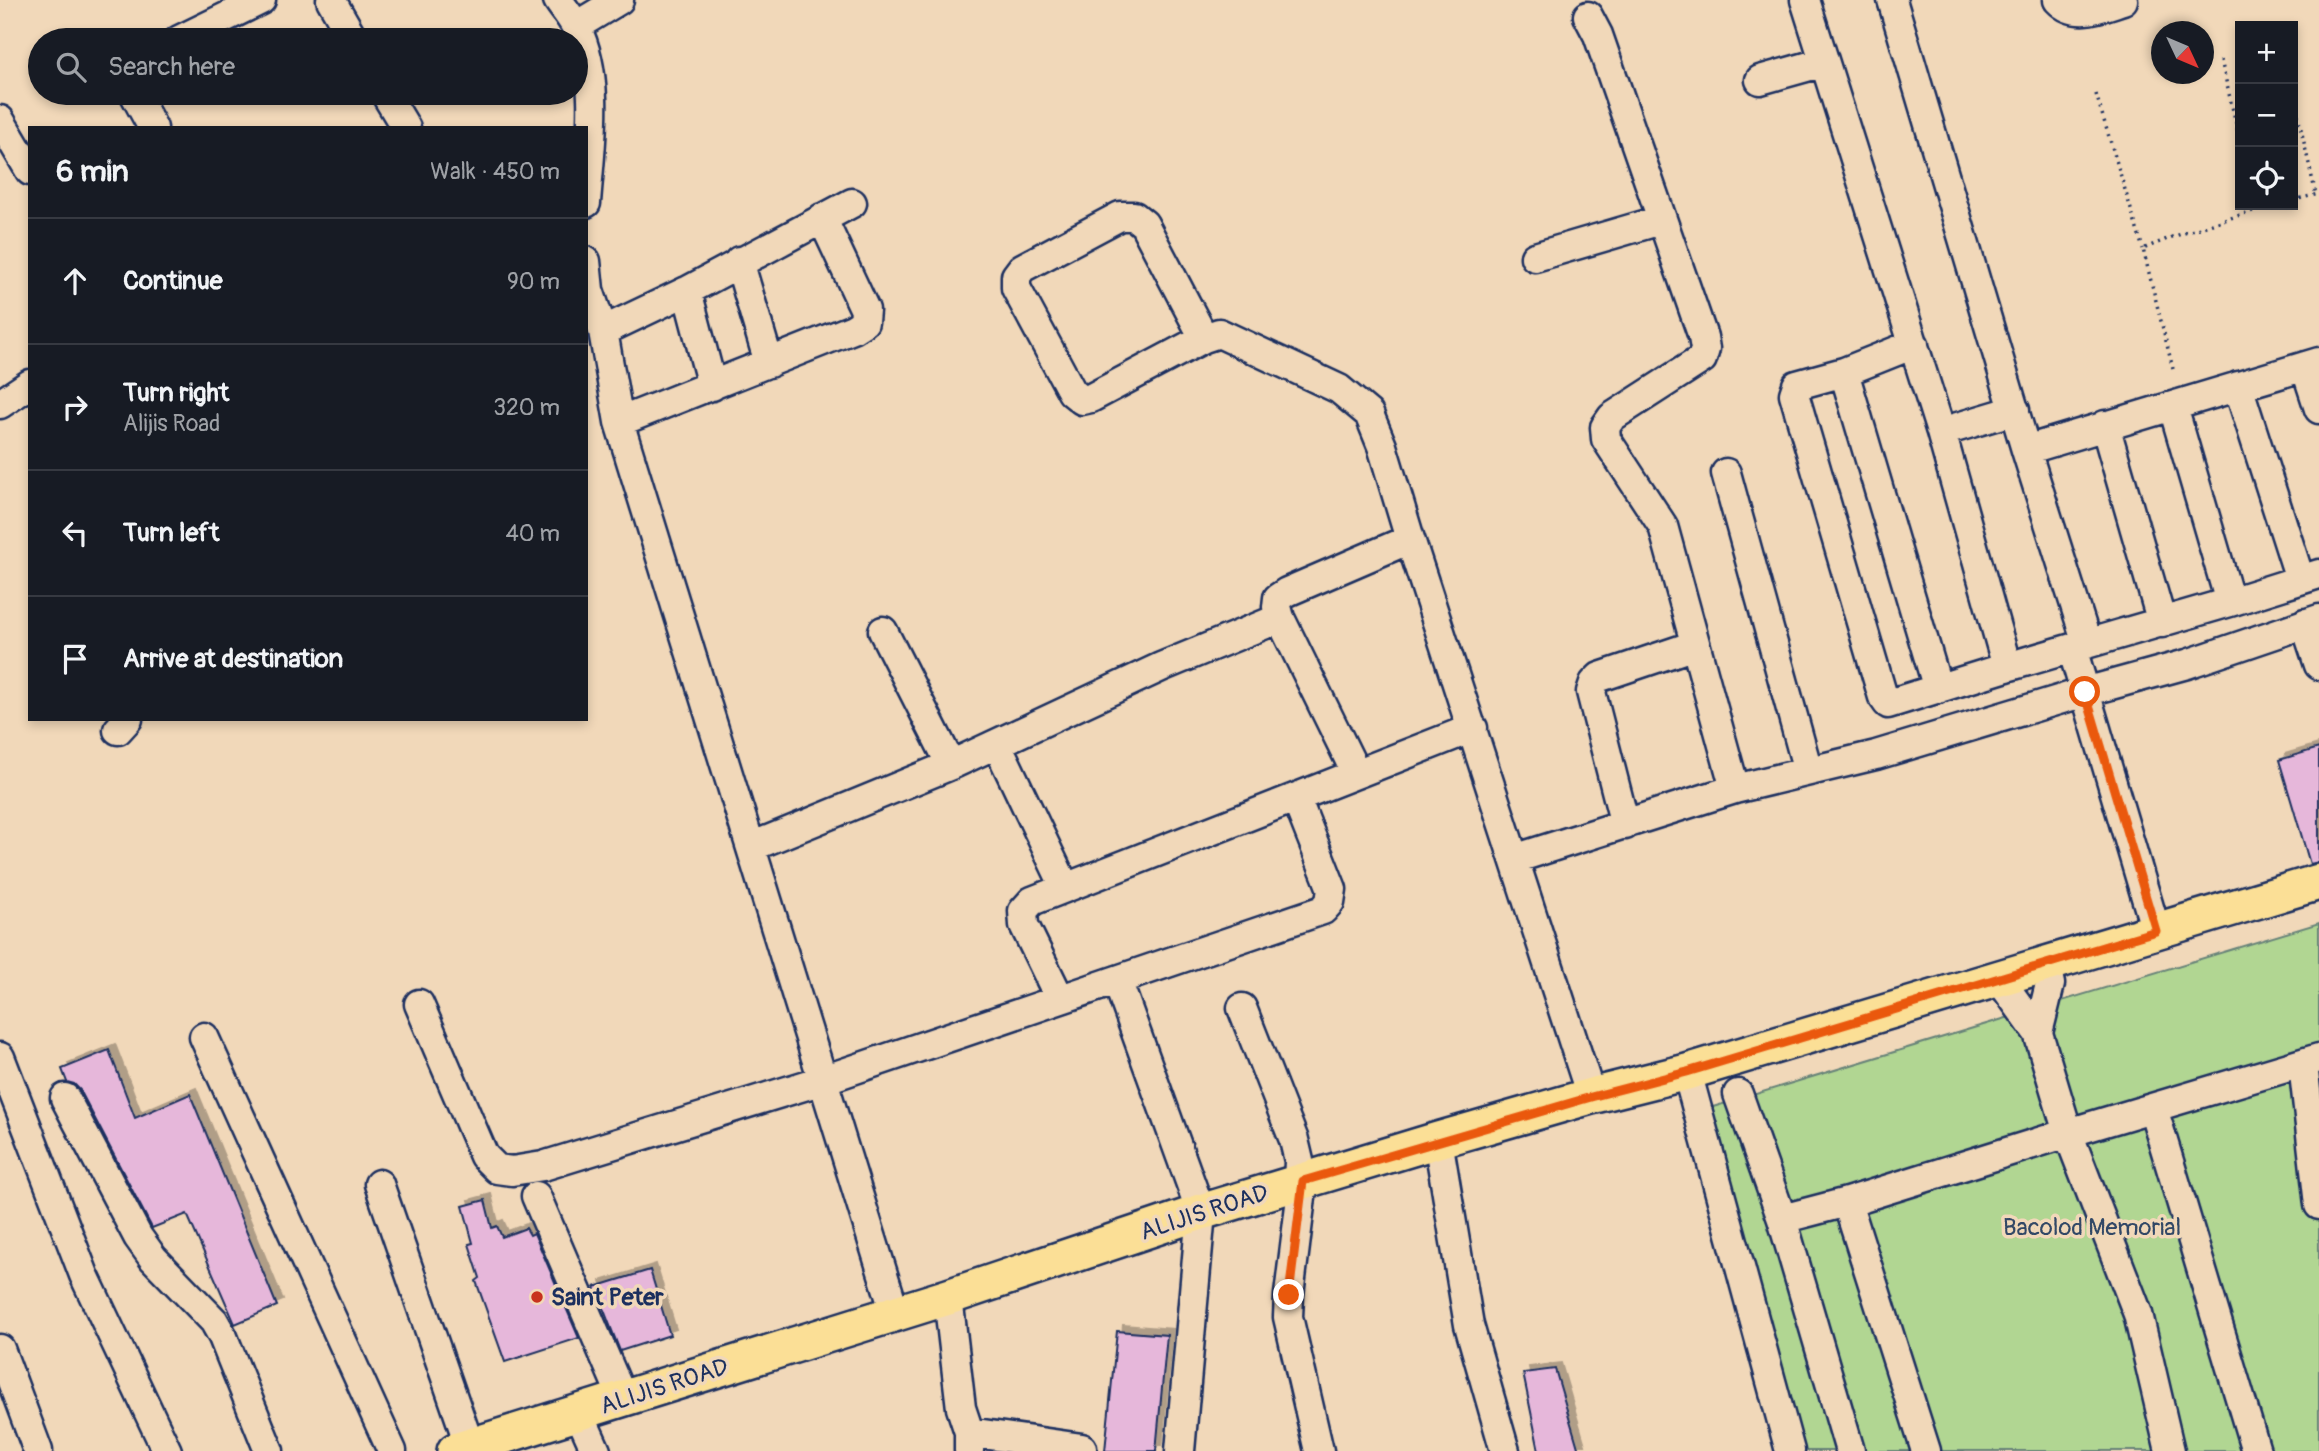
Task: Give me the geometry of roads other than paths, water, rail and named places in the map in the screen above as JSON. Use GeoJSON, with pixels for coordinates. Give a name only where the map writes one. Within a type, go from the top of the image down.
{"type":"FeatureCollection","features":[{"type":"Feature","properties":{"kind":"main road","name":"ALIJIS ROAD"},"geometry":{"type":"LineString","coordinates":[[463,1449],[948,1297],[1201,1212],[1438,1140],[1687,1072],[2319,882]]}},
{"type":"Feature","properties":{"kind":"street"},"geometry":{"type":"LineString","coordinates":[[204,28],[261,0]]}},
{"type":"Feature","properties":{"kind":"street"},"geometry":{"type":"LineString","coordinates":[[331,0],[348,28]]}},
{"type":"Feature","properties":{"kind":"street"},"geometry":{"type":"LineString","coordinates":[[558,0],[576,26],[619,0]]}},
{"type":"Feature","properties":{"kind":"street"},"geometry":{"type":"LineString","coordinates":[[1805,0],[1941,432],[2007,667]]}},
{"type":"Feature","properties":{"kind":"street"},"geometry":{"type":"LineString","coordinates":[[1892,0],[2015,410],[2079,646],[2085,692],[2156,931]]}},
{"type":"Feature","properties":{"kind":"street"},"geometry":{"type":"LineString","coordinates":[[2058,0],[2067,9],[2086,11],[2123,0]]}},
{"type":"Feature","properties":{"kind":"street"},"geometry":{"type":"LineString","coordinates":[[1588,16],[1598,35],[1705,349],[1702,359],[1612,417],[1605,427],[1606,439],[1663,526],[1735,789]]}},
{"type":"Feature","properties":{"kind":"street"},"geometry":{"type":"LineString","coordinates":[[588,62],[592,107],[588,171]]}},
{"type":"Feature","properties":{"kind":"street"},"geometry":{"type":"LineString","coordinates":[[1760,80],[1824,62]]}},
{"type":"Feature","properties":{"kind":"street"},"geometry":{"type":"LineString","coordinates":[[141,105],[152,126]]}},
{"type":"Feature","properties":{"kind":"street"},"geometry":{"type":"LineString","coordinates":[[392,105],[405,126]]}},
{"type":"Feature","properties":{"kind":"street"},"geometry":{"type":"LineString","coordinates":[[0,120],[28,168]]}},
{"type":"Feature","properties":{"kind":"street"},"geometry":{"type":"LineString","coordinates":[[603,331],[687,291],[852,203]]}},
{"type":"Feature","properties":{"kind":"street"},"geometry":{"type":"LineString","coordinates":[[1205,338],[1144,224],[1134,216],[1120,216],[1021,268],[1016,276],[1016,288],[1072,392],[1082,400],[1091,398],[1219,333],[1339,389],[1369,414],[1382,446],[1591,1097]]}},
{"type":"Feature","properties":{"kind":"street"},"geometry":{"type":"LineString","coordinates":[[619,422],[853,329],[864,322],[866,310],[822,218]]}},
{"type":"Feature","properties":{"kind":"street"},"geometry":{"type":"LineString","coordinates":[[1535,257],[1661,220]]}},
{"type":"Feature","properties":{"kind":"street"},"geometry":{"type":"LineString","coordinates":[[739,261],[769,363]]}},
{"type":"Feature","properties":{"kind":"street"},"geometry":{"type":"LineString","coordinates":[[588,280],[603,331],[619,422],[895,1313]]}},
{"type":"Feature","properties":{"kind":"street"},"geometry":{"type":"LineString","coordinates":[[687,291],[712,386]]}},
{"type":"Feature","properties":{"kind":"street"},"geometry":{"type":"LineString","coordinates":[[1914,344],[1844,372],[1805,381],[1797,385],[1794,394],[1883,697],[1888,704],[2309,577],[2238,386]]}},
{"type":"Feature","properties":{"kind":"street"},"geometry":{"type":"LineString","coordinates":[[2026,450],[2312,364],[2319,409]]}},
{"type":"Feature","properties":{"kind":"street"},"geometry":{"type":"LineString","coordinates":[[1844,372],[1938,689]]}},
{"type":"Feature","properties":{"kind":"street"},"geometry":{"type":"LineString","coordinates":[[0,404],[28,385]]}},
{"type":"Feature","properties":{"kind":"street"},"geometry":{"type":"LineString","coordinates":[[2173,407],[2231,602]]}},
{"type":"Feature","properties":{"kind":"street"},"geometry":{"type":"LineString","coordinates":[[1941,432],[2015,410]]}},
{"type":"Feature","properties":{"kind":"street"},"geometry":{"type":"LineString","coordinates":[[2105,425],[2162,622]]}},
{"type":"Feature","properties":{"kind":"street"},"geometry":{"type":"LineString","coordinates":[[1726,473],[1808,771]]}},
{"type":"Feature","properties":{"kind":"street"},"geometry":{"type":"LineString","coordinates":[[1356,773],[1280,618],[1278,598],[1410,539]]}},
{"type":"Feature","properties":{"kind":"street"},"geometry":{"type":"LineString","coordinates":[[751,847],[951,765],[1161,667],[1280,618]]}},
{"type":"Feature","properties":{"kind":"street"},"geometry":{"type":"LineString","coordinates":[[1514,859],[1735,789],[1876,755],[2187,664],[2312,621],[2319,665]]}},
{"type":"Feature","properties":{"kind":"street"},"geometry":{"type":"LineString","coordinates":[[883,631],[951,765]]}},
{"type":"Feature","properties":{"kind":"street"},"geometry":{"type":"LineString","coordinates":[[1625,825],[1591,692],[1594,683],[1600,677],[1695,645]]}},
{"type":"Feature","properties":{"kind":"street"},"geometry":{"type":"LineString","coordinates":[[1060,999],[1024,925],[1023,911],[1032,901],[1473,728]]}},
{"type":"Feature","properties":{"kind":"street"},"geometry":{"type":"LineString","coordinates":[[997,744],[1065,887]]}},
{"type":"Feature","properties":{"kind":"street"},"geometry":{"type":"LineString","coordinates":[[419,1004],[484,1156],[497,1169],[512,1171],[543,1166],[823,1080],[1323,910],[1330,902],[1332,889],[1296,798]]}},
{"type":"Feature","properties":{"kind":"street"},"geometry":{"type":"LineString","coordinates":[[2038,1033],[2050,984],[2046,966]]}},
{"type":"Feature","properties":{"kind":"street"},"geometry":{"type":"LineString","coordinates":[[2000,979],[2038,1033],[2068,1133],[2138,1314],[2170,1451]]}},
{"type":"Feature","properties":{"kind":"street"},"geometry":{"type":"LineString","coordinates":[[1117,980],[1201,1212],[1180,1451]]}},
{"type":"Feature","properties":{"kind":"street"},"geometry":{"type":"LineString","coordinates":[[1242,1008],[1294,1140],[1299,1161],[1300,1182],[1288,1318],[1319,1451]]}},
{"type":"Feature","properties":{"kind":"street"},"geometry":{"type":"LineString","coordinates":[[204,1037],[392,1451]]}},
{"type":"Feature","properties":{"kind":"street"},"geometry":{"type":"LineString","coordinates":[[0,1057],[84,1275],[167,1451]]}},
{"type":"Feature","properties":{"kind":"street"},"geometry":{"type":"LineString","coordinates":[[1782,1219],[1847,1202],[2311,1061],[2319,1205]]}},
{"type":"Feature","properties":{"kind":"street"},"geometry":{"type":"LineString","coordinates":[[1687,1072],[1790,1451]]}},
{"type":"Feature","properties":{"kind":"street"},"geometry":{"type":"LineString","coordinates":[[1738,1094],[1782,1219],[1850,1451]]}},
{"type":"Feature","properties":{"kind":"street"},"geometry":{"type":"LineString","coordinates":[[65,1098],[138,1237],[153,1258],[214,1321],[269,1451]]}},
{"type":"Feature","properties":{"kind":"street"},"geometry":{"type":"LineString","coordinates":[[2152,1108],[2256,1451]]}},
{"type":"Feature","properties":{"kind":"street"},"geometry":{"type":"LineString","coordinates":[[1438,1140],[1469,1325],[1505,1451]]}},
{"type":"Feature","properties":{"kind":"street"},"geometry":{"type":"LineString","coordinates":[[379,1184],[463,1449]]}},
{"type":"Feature","properties":{"kind":"street"},"geometry":{"type":"LineString","coordinates":[[536,1196],[623,1399]]}},
{"type":"Feature","properties":{"kind":"street"},"geometry":{"type":"LineString","coordinates":[[1847,1202],[1926,1451]]}},
{"type":"Feature","properties":{"kind":"street"},"geometry":{"type":"LineString","coordinates":[[948,1297],[961,1409],[969,1441],[1082,1448]]}},
{"type":"Feature","properties":{"kind":"street"},"geometry":{"type":"LineString","coordinates":[[0,1349],[38,1451]]}},
{"type":"Feature","properties":{"kind":"street"},"geometry":{"type":"LineString","coordinates":[[579,1413],[596,1451]]}},
{"type":"Feature","properties":{"kind":"place","name":"Saint Peter"},"geometry":{"type":"Point","coordinates":[537,1297]}},
{"type":"Feature","properties":{"kind":"park label","name":"Bacolod Memorial"},"geometry":{"type":"Point","coordinates":[2092,1227]}}]}
